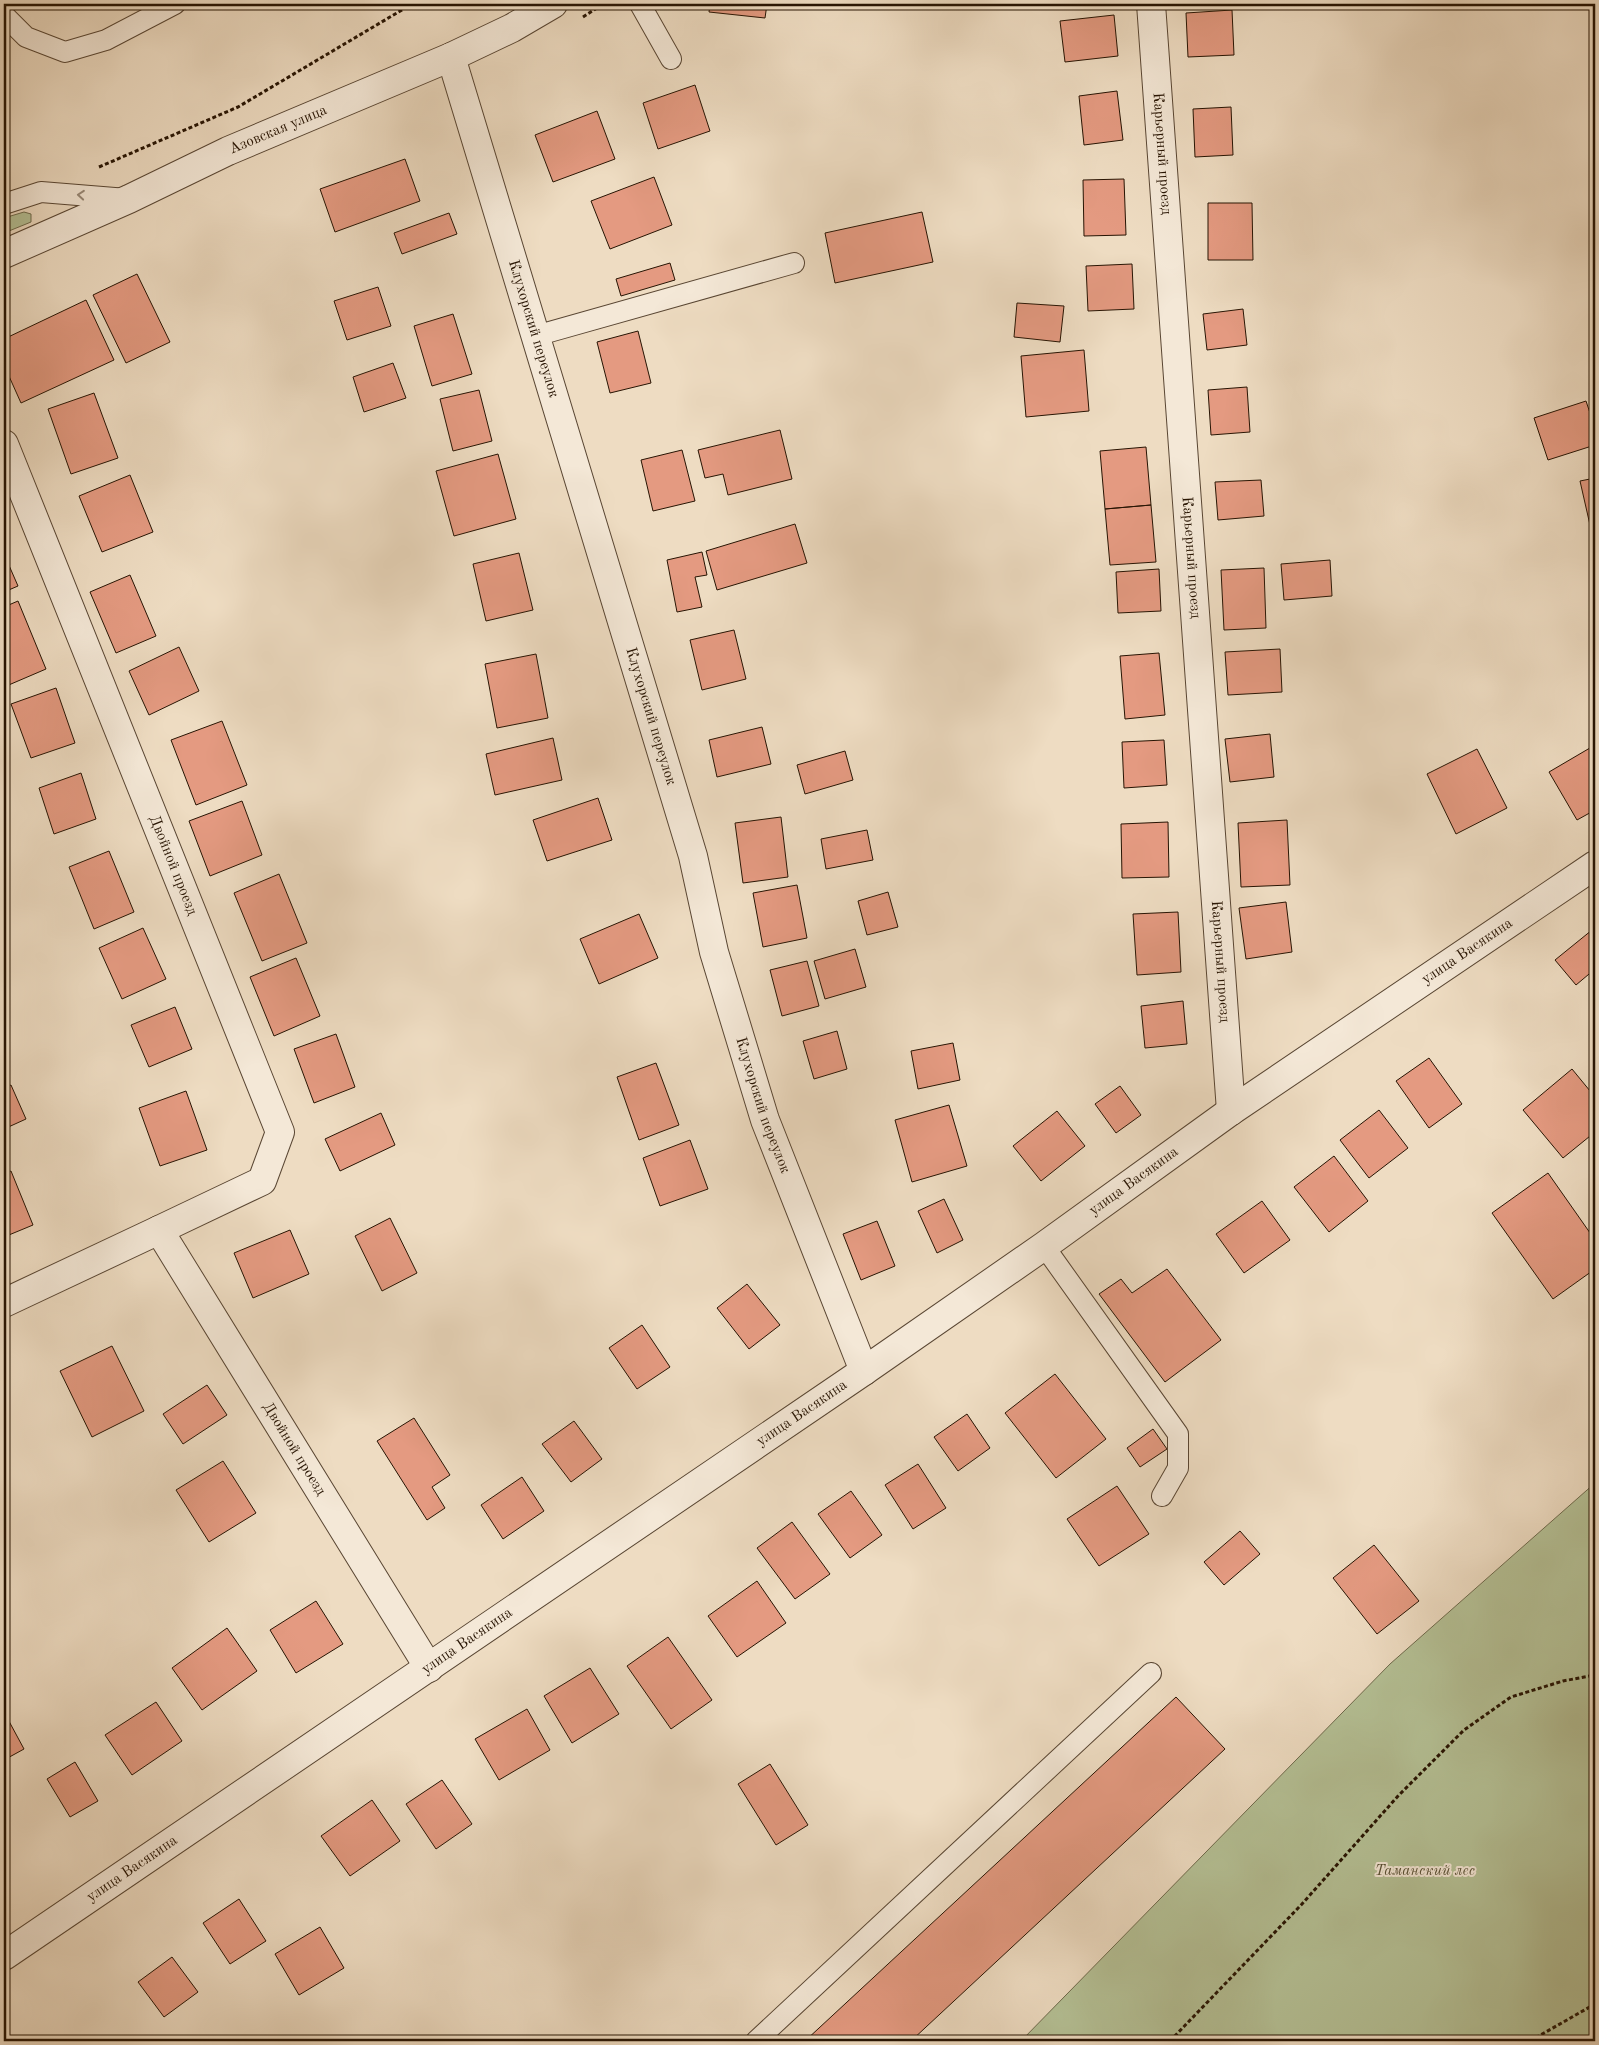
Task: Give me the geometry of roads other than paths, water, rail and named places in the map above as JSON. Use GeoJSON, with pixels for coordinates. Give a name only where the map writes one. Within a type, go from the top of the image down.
{"type":"FeatureCollection","features":[{"type":"Feature","properties":{"kind":"street","name":"Азовская улица"},"geometry":{"type":"LineString","coordinates":[[4,254],[129,199],[228,151],[451,57],[512,28],[553,4]]}},
{"type":"Feature","properties":{"kind":"street","name":"Карьерный проезд"},"geometry":{"type":"LineString","coordinates":[[1151,4],[1232,1111]]}},
{"type":"Feature","properties":{"kind":"street","name":"Клухорский переулок"},"geometry":{"type":"LineString","coordinates":[[451,57],[693,856],[714,952],[765,1120],[864,1371]]}},
{"type":"Feature","properties":{"kind":"street","name":"Двойной проезд"},"geometry":{"type":"LineString","coordinates":[[4,444],[280,1132],[262,1181],[4,1303]]}},
{"type":"Feature","properties":{"kind":"street","name":"улица Васякина"},"geometry":{"type":"LineString","coordinates":[[4,1956],[864,1371],[1044,1246],[1232,1111],[1590,876]]}},
{"type":"Feature","properties":{"kind":"street","name":"Двойной проезд"},"geometry":{"type":"LineString","coordinates":[[159,1230],[429,1668]]}},
{"type":"Feature","properties":{"kind":"lane"},"geometry":{"type":"LineString","coordinates":[[4,15],[26,38],[65,52],[106,40],[174,4]]}},
{"type":"Feature","properties":{"kind":"lane"},"geometry":{"type":"LineString","coordinates":[[640,4],[671,59]]}},
{"type":"Feature","properties":{"kind":"lane"},"geometry":{"type":"LineString","coordinates":[[4,204],[41,192],[129,199]]}},
{"type":"Feature","properties":{"kind":"lane"},"geometry":{"type":"LineString","coordinates":[[535,336],[794,263]]}},
{"type":"Feature","properties":{"kind":"lane"},"geometry":{"type":"LineString","coordinates":[[1044,1246],[1178,1434],[1178,1468],[1162,1496]]}},
{"type":"Feature","properties":{"kind":"lane"},"geometry":{"type":"LineString","coordinates":[[756,2041],[1152,1673]]}},
{"type":"Feature","properties":{"kind":"park label","name":"Таманский лес"},"geometry":{"type":"Point","coordinates":[1425,1871]}}]}
